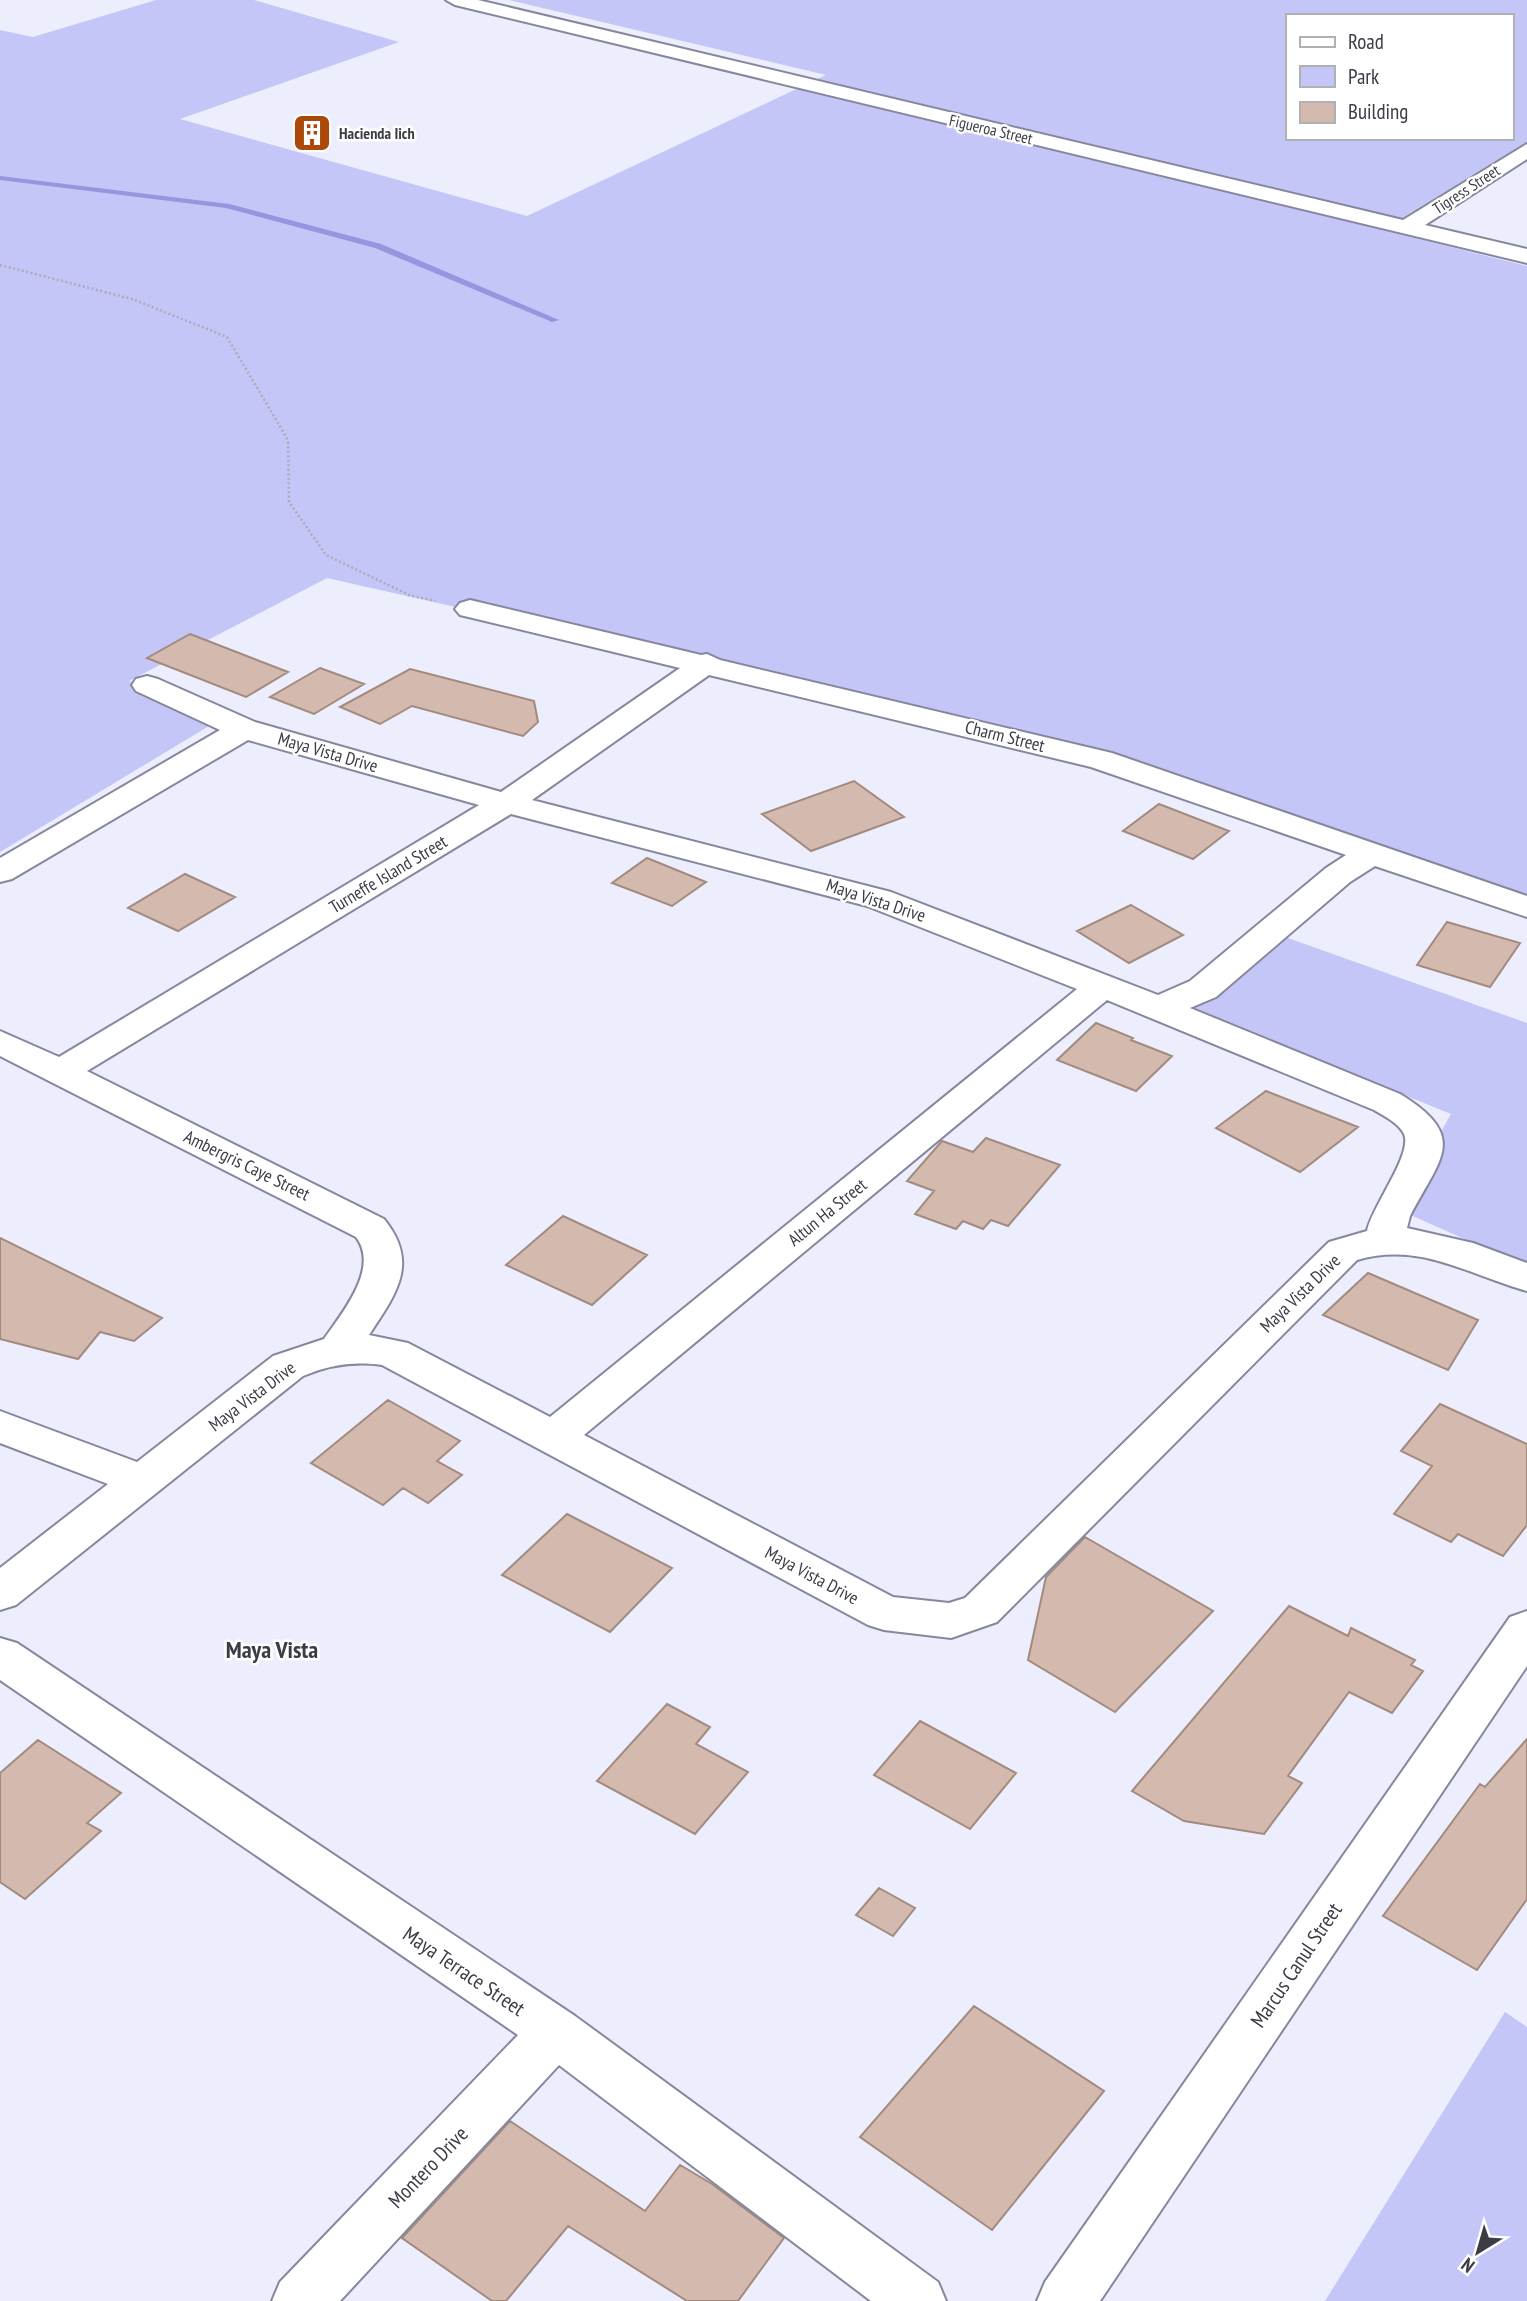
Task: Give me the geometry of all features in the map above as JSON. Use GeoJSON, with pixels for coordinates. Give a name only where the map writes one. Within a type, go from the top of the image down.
{"type":"FeatureCollection","features":[{"type":"Feature","properties":{"kind":"street","name":"Figueroa Street"},"geometry":{"type":"LineString","coordinates":[[455,0],[1527,256]]}},
{"type":"Feature","properties":{"kind":"street","name":"Tigress Street"},"geometry":{"type":"LineString","coordinates":[[1405,228],[1527,150]]}},
{"type":"Feature","properties":{"kind":"street","name":"Charm Street"},"geometry":{"type":"LineString","coordinates":[[470,609],[707,663],[1101,760],[1527,907]]}},
{"type":"Feature","properties":{"kind":"street","name":"Turneffe Island Street"},"geometry":{"type":"LineString","coordinates":[[60,1072],[506,803],[707,663]]}},
{"type":"Feature","properties":{"kind":"street","name":"Maya Vista Drive"},"geometry":{"type":"LineString","coordinates":[[0,1593],[288,1366],[310,1356],[339,1349],[368,1347],[393,1353],[884,1613],[951,1621],[981,1610],[1336,1257],[1363,1243],[1385,1239],[1390,1216],[1426,1148],[1423,1133],[1411,1117],[1387,1102],[1158,1008],[879,899],[506,803],[244,729],[147,685]]}},
{"type":"Feature","properties":{"kind":"street"},"geometry":{"type":"LineString","coordinates":[[0,872],[244,729]]}},
{"type":"Feature","properties":{"kind":"street"},"geometry":{"type":"LineString","coordinates":[[1158,1008],[1203,989],[1338,875],[1374,852]]}},
{"type":"Feature","properties":{"kind":"street","name":"Altun Ha Street"},"geometry":{"type":"LineString","coordinates":[[553,1438],[1101,987]]}},
{"type":"Feature","properties":{"kind":"street","name":"Ambergris Caye Street"},"geometry":{"type":"LineString","coordinates":[[0,1042],[370,1228],[382,1245],[384,1269],[365,1309],[339,1349]]}},
{"type":"Feature","properties":{"kind":"street"},"geometry":{"type":"LineString","coordinates":[[1385,1239],[1415,1240],[1446,1247],[1527,1278]]}},
{"type":"Feature","properties":{"kind":"street"},"geometry":{"type":"LineString","coordinates":[[0,1426],[143,1481]]}},
{"type":"Feature","properties":{"kind":"street","name":"Marcus Canul Street"},"geometry":{"type":"LineString","coordinates":[[1066,2301],[1527,1629]]}},
{"type":"Feature","properties":{"kind":"street","name":"Maya Terrace Street"},"geometry":{"type":"LineString","coordinates":[[0,1656],[556,2032],[917,2301]]}},
{"type":"Feature","properties":{"kind":"street","name":"Montero Drive"},"geometry":{"type":"LineString","coordinates":[[301,2301],[556,2032]]}},
{"type":"Feature","properties":{"kind":"path"},"geometry":{"type":"LineString","coordinates":[[0,265],[132,299],[227,337],[288,440],[289,502],[326,555],[409,595],[470,609]]}},
{"type":"Feature","properties":{"kind":"green space"},"geometry":{"type":"Polygon","coordinates":[[[156,0],[254,0],[399,42],[180,119],[527,216],[826,75],[509,0],[1527,0],[1527,142],[1382,230],[1527,266],[1527,895],[1133,760],[327,578],[129,681],[209,726],[0,852],[0,30],[33,37],[156,0]]]}},
{"type":"Feature","properties":{"kind":"green space"},"geometry":{"type":"Polygon","coordinates":[[[1271,932],[1527,1023],[1527,1267],[1397,1209],[1451,1114],[1188,1007],[1271,932]]]}},
{"type":"Feature","properties":{"kind":"green space"},"geometry":{"type":"Polygon","coordinates":[[[1505,2012],[1527,2027],[1527,2301],[1325,2301],[1505,2012]]]}},
{"type":"Feature","properties":{"kind":"building"},"geometry":{"type":"Polygon","coordinates":[[[190,634],[288,672],[246,697],[147,658],[190,634]]]}},
{"type":"Feature","properties":{"kind":"building"},"geometry":{"type":"Polygon","coordinates":[[[320,668],[364,684],[314,714],[270,697],[320,668]]]}},
{"type":"Feature","properties":{"kind":"building"},"geometry":{"type":"Polygon","coordinates":[[[410,669],[534,701],[538,722],[523,736],[412,706],[380,724],[340,707],[410,669]]]}},
{"type":"Feature","properties":{"kind":"building"},"geometry":{"type":"Polygon","coordinates":[[[854,781],[904,817],[811,851],[762,814],[854,781]]]}},
{"type":"Feature","properties":{"kind":"building"},"geometry":{"type":"Polygon","coordinates":[[[1159,804],[1229,831],[1193,859],[1123,831],[1159,804]]]}},
{"type":"Feature","properties":{"kind":"building"},"geometry":{"type":"Polygon","coordinates":[[[647,858],[706,882],[672,906],[612,883],[647,858]]]}},
{"type":"Feature","properties":{"kind":"building"},"geometry":{"type":"Polygon","coordinates":[[[185,874],[235,897],[178,931],[128,908],[185,874]]]}},
{"type":"Feature","properties":{"kind":"building"},"geometry":{"type":"Polygon","coordinates":[[[1131,905],[1183,935],[1129,963],[1077,931],[1131,905]]]}},
{"type":"Feature","properties":{"kind":"building"},"geometry":{"type":"Polygon","coordinates":[[[1447,922],[1520,943],[1490,987],[1417,965],[1447,922]]]}},
{"type":"Feature","properties":{"kind":"building"},"geometry":{"type":"Polygon","coordinates":[[[1096,1023],[1172,1056],[1136,1091],[1057,1060],[1096,1023]]]}},
{"type":"Feature","properties":{"kind":"building"},"geometry":{"type":"Polygon","coordinates":[[[1266,1091],[1358,1127],[1300,1172],[1216,1128],[1266,1091]]]}},
{"type":"Feature","properties":{"kind":"building"},"geometry":{"type":"Polygon","coordinates":[[[986,1138],[1060,1165],[1008,1226],[991,1220],[983,1229],[963,1221],[956,1229],[915,1214],[934,1191],[907,1181],[942,1141],[973,1152],[986,1138]]]}},
{"type":"Feature","properties":{"kind":"building"},"geometry":{"type":"Polygon","coordinates":[[[563,1216],[647,1255],[592,1305],[506,1265],[563,1216]]]}},
{"type":"Feature","properties":{"kind":"building"},"geometry":{"type":"Polygon","coordinates":[[[0,1238],[162,1318],[134,1341],[100,1332],[78,1359],[0,1339],[0,1238]]]}},
{"type":"Feature","properties":{"kind":"building"},"geometry":{"type":"Polygon","coordinates":[[[1368,1273],[1478,1320],[1448,1370],[1323,1315],[1368,1273]]]}},
{"type":"Feature","properties":{"kind":"building"},"geometry":{"type":"Polygon","coordinates":[[[388,1400],[460,1441],[437,1461],[462,1475],[428,1503],[403,1488],[383,1505],[311,1463],[388,1400]]]}},
{"type":"Feature","properties":{"kind":"building"},"geometry":{"type":"Polygon","coordinates":[[[1440,1404],[1527,1444],[1527,1525],[1503,1556],[1458,1534],[1451,1542],[1394,1514],[1432,1466],[1401,1451],[1440,1404]]]}},
{"type":"Feature","properties":{"kind":"building"},"geometry":{"type":"Polygon","coordinates":[[[567,1514],[672,1568],[610,1632],[502,1575],[567,1514]]]}},
{"type":"Feature","properties":{"kind":"building"},"geometry":{"type":"Polygon","coordinates":[[[1085,1537],[1213,1611],[1115,1712],[1028,1660],[1046,1577],[1085,1537]]]}},
{"type":"Feature","properties":{"kind":"building"},"geometry":{"type":"Polygon","coordinates":[[[1289,1606],[1348,1636],[1351,1628],[1415,1660],[1411,1665],[1423,1671],[1392,1713],[1349,1692],[1288,1776],[1302,1783],[1264,1834],[1184,1821],[1132,1791],[1289,1606]]]}},
{"type":"Feature","properties":{"kind":"building"},"geometry":{"type":"Polygon","coordinates":[[[667,1704],[710,1727],[696,1744],[748,1772],[695,1834],[597,1781],[667,1704]]]}},
{"type":"Feature","properties":{"kind":"building"},"geometry":{"type":"Polygon","coordinates":[[[920,1721],[1016,1773],[970,1829],[874,1775],[920,1721]]]}},
{"type":"Feature","properties":{"kind":"building"},"geometry":{"type":"Polygon","coordinates":[[[1527,1739],[1527,1899],[1477,1970],[1383,1916],[1480,1784],[1485,1787],[1527,1739]]]}},
{"type":"Feature","properties":{"kind":"building"},"geometry":{"type":"Polygon","coordinates":[[[38,1740],[121,1793],[87,1823],[101,1831],[25,1899],[0,1882],[0,1773],[38,1740]]]}},
{"type":"Feature","properties":{"kind":"building"},"geometry":{"type":"Polygon","coordinates":[[[879,1888],[915,1908],[893,1936],[856,1915],[879,1888]]]}},
{"type":"Feature","properties":{"kind":"building"},"geometry":{"type":"Polygon","coordinates":[[[974,2006],[1104,2091],[992,2230],[860,2137],[974,2006]]]}},
{"type":"Feature","properties":{"kind":"building"},"geometry":{"type":"Polygon","coordinates":[[[510,2121],[645,2211],[680,2165],[712,2184],[784,2238],[738,2301],[687,2301],[568,2226],[506,2301],[492,2301],[402,2238],[510,2121]]]}},
{"type":"Feature","properties":{"kind":"waterway"},"geometry":{"type":"LineString","coordinates":[[0,178],[226,206],[378,246],[555,320]]}},
{"type":"Feature","properties":{"kind":"place","name":"Hacienda Iich"},"geometry":{"type":"Point","coordinates":[312,133]}},
{"type":"Feature","properties":{"kind":"district","name":"Maya Vista"},"geometry":{"type":"Point","coordinates":[272,1649]}}]}
